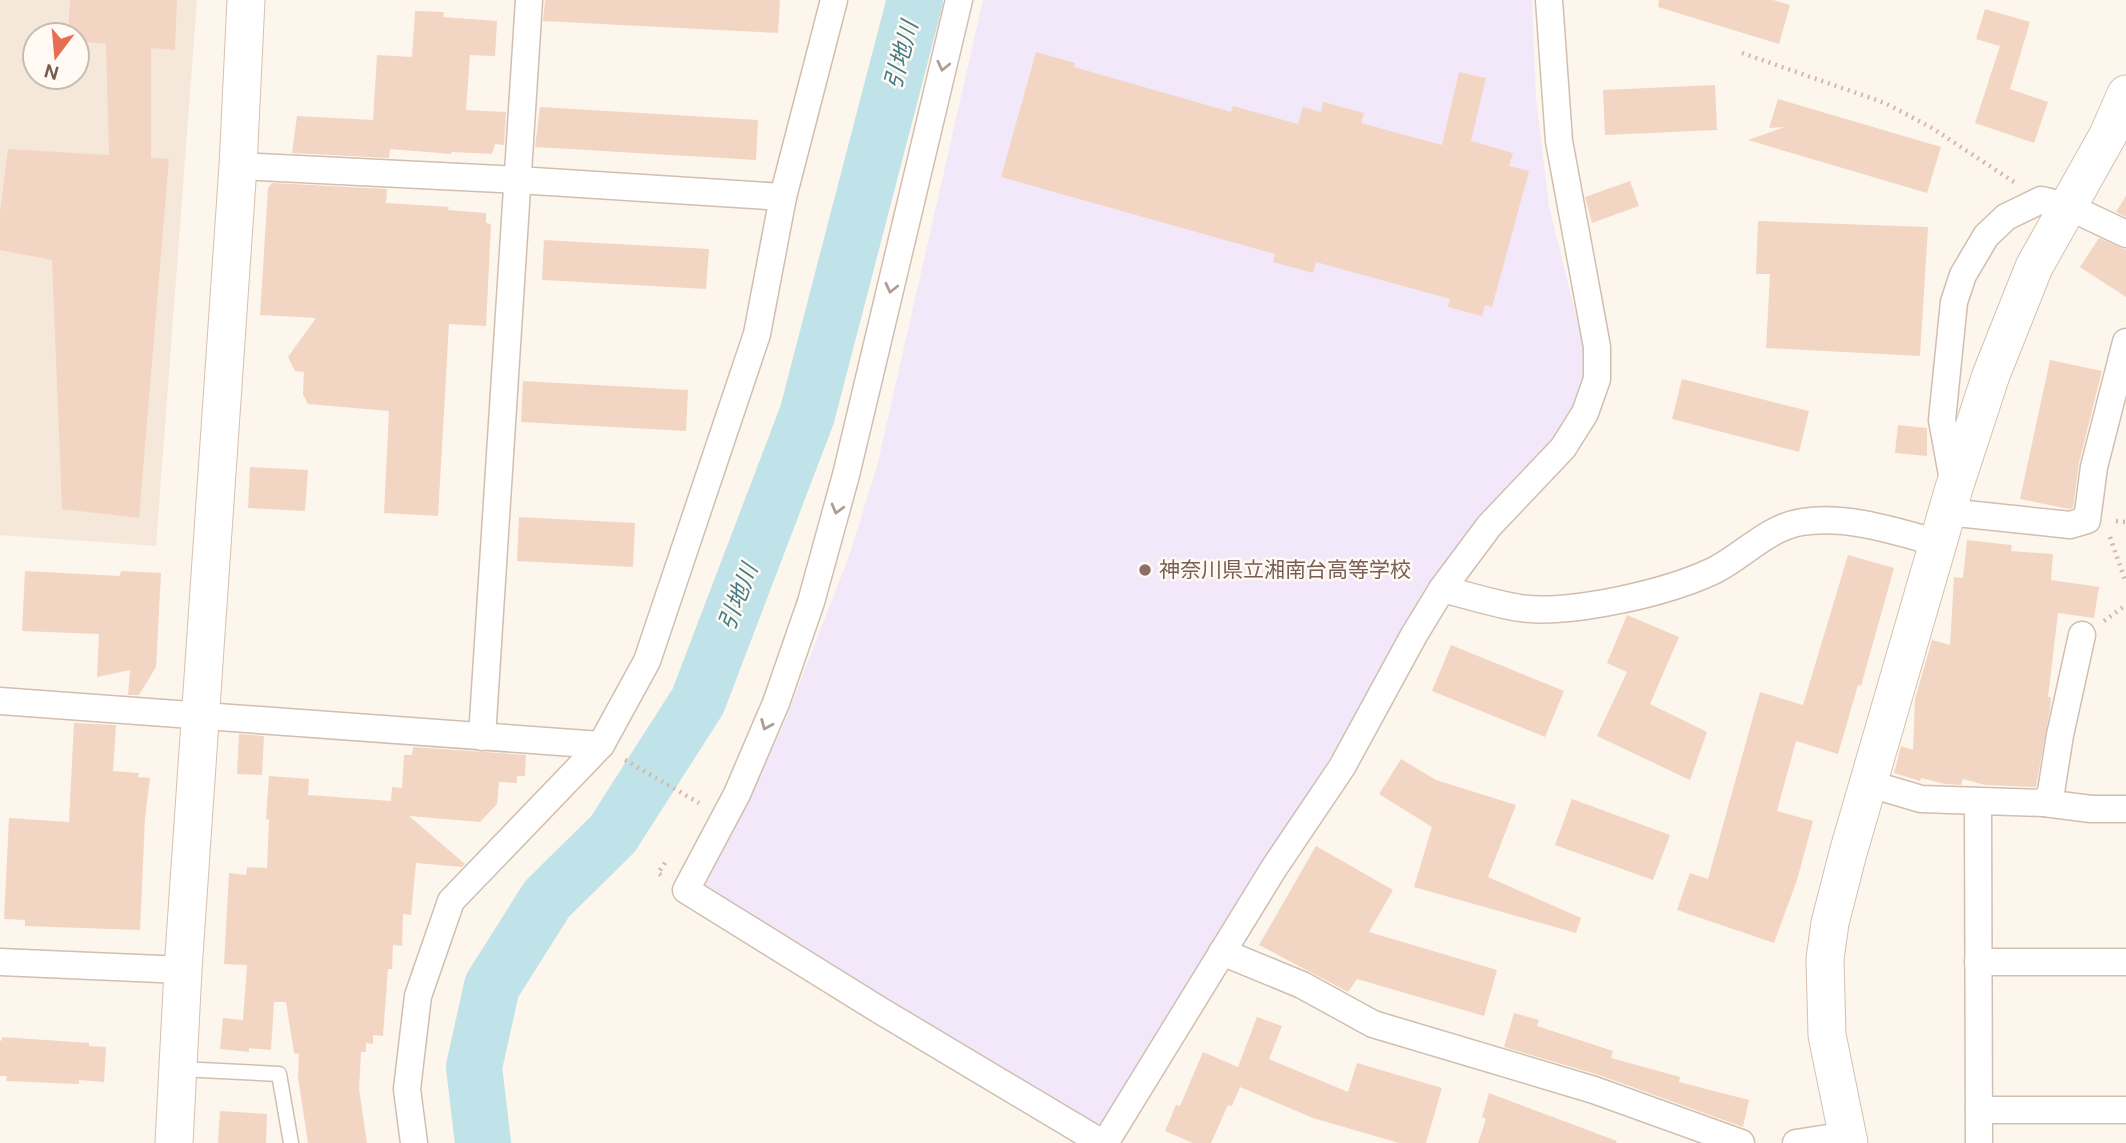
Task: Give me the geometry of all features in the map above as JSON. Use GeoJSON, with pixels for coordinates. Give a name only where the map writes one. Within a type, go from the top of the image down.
{"type":"FeatureCollection","features":[{"type":"Feature","properties":{"kind":"street"},"geometry":{"type":"LineString","coordinates":[[174,1143],[246,0]]}},
{"type":"Feature","properties":{"kind":"street"},"geometry":{"type":"LineString","coordinates":[[482,737],[529,0]]}},
{"type":"Feature","properties":{"kind":"street"},"geometry":{"type":"LineString","coordinates":[[414,1143],[407,1089],[418,996],[451,901],[601,745],[647,661],[757,334],[783,197],[834,0]]}},
{"type":"Feature","properties":{"kind":"street"},"geometry":{"type":"LineString","coordinates":[[959,0],[846,475],[811,601],[776,703],[737,794],[686,890],[1104,1143],[1274,869],[1342,767],[1407,647],[1442,589],[1489,526],[1563,448],[1585,412],[1597,379],[1597,347],[1559,141],[1549,0]]}},
{"type":"Feature","properties":{"kind":"street"},"geometry":{"type":"LineString","coordinates":[[1796,1143],[1848,1139],[1828,1035],[1825,959],[1839,887],[1947,514],[2009,326],[2034,267],[2054,203],[2108,135],[2126,94]]}},
{"type":"Feature","properties":{"kind":"street"},"geometry":{"type":"LineString","coordinates":[[237,166],[783,197]]}},
{"type":"Feature","properties":{"kind":"street"},"geometry":{"type":"LineString","coordinates":[[1947,514],[1942,420],[1954,302],[1963,275],[1986,236],[2006,217],[2054,203],[2126,234]]}},
{"type":"Feature","properties":{"kind":"street"},"geometry":{"type":"LineString","coordinates":[[1442,589],[1520,608],[1552,609],[1618,600],[1694,580],[1716,570],[1778,531],[1800,522],[1870,525],[1947,514],[2070,525],[2087,520],[2094,467],[2126,342]]}},
{"type":"Feature","properties":{"kind":"street"},"geometry":{"type":"LineString","coordinates":[[2044,803],[2051,792],[2060,735],[2082,635]]}},
{"type":"Feature","properties":{"kind":"street"},"geometry":{"type":"LineString","coordinates":[[0,701],[601,745]]}},
{"type":"Feature","properties":{"kind":"street"},"geometry":{"type":"LineString","coordinates":[[1867,783],[1921,799],[2126,809]]}},
{"type":"Feature","properties":{"kind":"street"},"geometry":{"type":"LineString","coordinates":[[1978,802],[1979,1143]]}},
{"type":"Feature","properties":{"kind":"street"},"geometry":{"type":"LineString","coordinates":[[1222,952],[1302,985],[1373,1024],[1594,1090],[1741,1143]]}},
{"type":"Feature","properties":{"kind":"street"},"geometry":{"type":"LineString","coordinates":[[0,962],[183,970]]}},
{"type":"Feature","properties":{"kind":"street"},"geometry":{"type":"LineString","coordinates":[[1978,962],[2126,962]]}},
{"type":"Feature","properties":{"kind":"street"},"geometry":{"type":"LineString","coordinates":[[1979,1110],[2126,1110]]}},
{"type":"Feature","properties":{"kind":"lane"},"geometry":{"type":"LineString","coordinates":[[180,1069],[279,1074],[291,1143]]}},
{"type":"Feature","properties":{"kind":"path"},"geometry":{"type":"LineString","coordinates":[[1742,53],[1885,103],[2054,203]]}},
{"type":"Feature","properties":{"kind":"path"},"geometry":{"type":"LineString","coordinates":[[2087,520],[2107,530],[2126,583]]}},
{"type":"Feature","properties":{"kind":"path"},"geometry":{"type":"LineString","coordinates":[[627,761],[696,802]]}},
{"type":"Feature","properties":{"kind":"shaded area"},"geometry":{"type":"Polygon","coordinates":[[[0,0],[197,0],[156,546],[0,535],[0,0]]]}},
{"type":"Feature","properties":{"kind":"shaded area","name":"神奈川県立湘南台高等学校"},"geometry":{"type":"Polygon","coordinates":[[[983,0],[1532,0],[1536,98],[1549,206],[1582,341],[1586,376],[1581,409],[1407,633],[1213,947],[1106,1128],[1086,1124],[702,892],[703,877],[747,802],[783,726],[849,556],[877,466],[983,0]]]}},
{"type":"Feature","properties":{"kind":"building"},"geometry":{"type":"Polygon","coordinates":[[[70,0],[177,0],[175,50],[151,48],[151,158],[169,159],[139,518],[62,509],[52,260],[0,250],[0,213],[8,149],[109,155],[106,44],[91,42],[91,21],[69,21],[70,0]]]}},
{"type":"Feature","properties":{"kind":"building"},"geometry":{"type":"Polygon","coordinates":[[[545,0],[780,0],[778,33],[543,21],[545,0]]]}},
{"type":"Feature","properties":{"kind":"building"},"geometry":{"type":"Polygon","coordinates":[[[1659,0],[1773,0],[1790,5],[1779,44],[1658,7],[1659,0]]]}},
{"type":"Feature","properties":{"kind":"building"},"geometry":{"type":"Polygon","coordinates":[[[1985,9],[2030,22],[2010,89],[2048,102],[2034,143],[1975,123],[2000,46],[1976,39],[1985,9]]]}},
{"type":"Feature","properties":{"kind":"building"},"geometry":{"type":"Polygon","coordinates":[[[415,11],[444,12],[443,17],[497,21],[495,56],[470,55],[466,110],[506,112],[504,145],[495,144],[492,154],[390,149],[389,158],[292,153],[297,116],[373,120],[377,55],[412,57],[415,11]]]}},
{"type":"Feature","properties":{"kind":"building"},"geometry":{"type":"Polygon","coordinates":[[[1036,52],[1075,63],[1074,67],[1231,112],[1233,106],[1298,124],[1303,107],[1321,112],[1323,102],[1364,113],[1361,123],[1442,145],[1459,72],[1486,78],[1471,141],[1513,153],[1509,166],[1529,171],[1492,307],[1485,305],[1482,316],[1448,307],[1450,299],[1316,262],[1313,273],[1273,262],[1275,254],[1001,177],[1036,52]]]}},
{"type":"Feature","properties":{"kind":"building"},"geometry":{"type":"Polygon","coordinates":[[[1715,85],[1717,130],[1605,135],[1603,90],[1715,85]]]}},
{"type":"Feature","properties":{"kind":"building"},"geometry":{"type":"Polygon","coordinates":[[[1778,99],[1941,147],[1927,193],[1748,140],[1785,127],[1769,128],[1778,99]]]}},
{"type":"Feature","properties":{"kind":"building"},"geometry":{"type":"Polygon","coordinates":[[[540,107],[758,120],[756,160],[535,147],[540,107]]]}},
{"type":"Feature","properties":{"kind":"building"},"geometry":{"type":"Polygon","coordinates":[[[1630,181],[1639,206],[1592,223],[1585,197],[1630,181]]]}},
{"type":"Feature","properties":{"kind":"building"},"geometry":{"type":"Polygon","coordinates":[[[272,183],[387,189],[386,203],[449,207],[448,210],[486,213],[486,223],[491,224],[486,326],[449,324],[438,516],[384,513],[389,411],[308,404],[303,394],[304,372],[295,371],[288,357],[316,318],[260,315],[268,188],[272,183]]]}},
{"type":"Feature","properties":{"kind":"building"},"geometry":{"type":"Polygon","coordinates":[[[2126,196],[2126,217],[2116,212],[2126,196]]]}},
{"type":"Feature","properties":{"kind":"building"},"geometry":{"type":"Polygon","coordinates":[[[1758,221],[1928,227],[1920,356],[1766,348],[1770,274],[1756,274],[1758,221]]]}},
{"type":"Feature","properties":{"kind":"building"},"geometry":{"type":"Polygon","coordinates":[[[2099,238],[2126,250],[2126,297],[2080,267],[2099,238]]]}},
{"type":"Feature","properties":{"kind":"building"},"geometry":{"type":"Polygon","coordinates":[[[544,240],[709,249],[706,289],[542,280],[544,240]]]}},
{"type":"Feature","properties":{"kind":"building"},"geometry":{"type":"Polygon","coordinates":[[[2050,360],[2102,371],[2079,463],[2073,508],[2069,509],[2020,499],[2050,360]]]}},
{"type":"Feature","properties":{"kind":"building"},"geometry":{"type":"Polygon","coordinates":[[[1682,379],[1809,411],[1799,452],[1672,419],[1682,379]]]}},
{"type":"Feature","properties":{"kind":"building"},"geometry":{"type":"Polygon","coordinates":[[[523,381],[688,390],[686,431],[521,422],[523,381]]]}},
{"type":"Feature","properties":{"kind":"building"},"geometry":{"type":"Polygon","coordinates":[[[1898,425],[1927,428],[1927,456],[1895,453],[1898,425]]]}},
{"type":"Feature","properties":{"kind":"building"},"geometry":{"type":"Polygon","coordinates":[[[250,467],[308,470],[305,511],[248,508],[250,467]]]}},
{"type":"Feature","properties":{"kind":"building"},"geometry":{"type":"Polygon","coordinates":[[[519,517],[635,523],[633,567],[517,561],[519,517]]]}},
{"type":"Feature","properties":{"kind":"building"},"geometry":{"type":"Polygon","coordinates":[[[1967,540],[2012,545],[2011,551],[2053,554],[2051,580],[2099,587],[2094,618],[2058,613],[2048,697],[2051,697],[2050,709],[2036,787],[1985,785],[1963,779],[1961,785],[1945,784],[1921,778],[1920,781],[1894,773],[1901,746],[1913,750],[1915,699],[1932,640],[1950,645],[1954,577],[1963,578],[1967,540]]]}},
{"type":"Feature","properties":{"kind":"building"},"geometry":{"type":"Polygon","coordinates":[[[1848,555],[1894,568],[1861,686],[1858,685],[1838,754],[1796,741],[1777,811],[1813,821],[1797,880],[1774,943],[1677,910],[1690,873],[1708,879],[1760,692],[1803,705],[1848,555]]]}},
{"type":"Feature","properties":{"kind":"building"},"geometry":{"type":"Polygon","coordinates":[[[25,571],[120,576],[121,571],[161,573],[156,667],[139,695],[128,695],[130,670],[97,677],[99,634],[22,631],[25,571]]]}},
{"type":"Feature","properties":{"kind":"building"},"geometry":{"type":"Polygon","coordinates":[[[1627,615],[1679,637],[1650,704],[1707,732],[1690,780],[1597,736],[1627,672],[1607,663],[1627,615]]]}},
{"type":"Feature","properties":{"kind":"building"},"geometry":{"type":"Polygon","coordinates":[[[1451,645],[1564,691],[1545,737],[1432,691],[1451,645]]]}},
{"type":"Feature","properties":{"kind":"building"},"geometry":{"type":"Polygon","coordinates":[[[74,723],[116,725],[113,771],[139,773],[138,777],[150,778],[145,818],[140,930],[25,926],[25,920],[4,919],[9,818],[69,822],[74,723]]]}},
{"type":"Feature","properties":{"kind":"building"},"geometry":{"type":"Polygon","coordinates":[[[239,734],[264,736],[262,775],[237,774],[239,734]]]}},
{"type":"Feature","properties":{"kind":"building"},"geometry":{"type":"Polygon","coordinates":[[[413,747],[526,755],[525,776],[517,776],[517,783],[499,782],[497,804],[480,822],[409,816],[465,864],[462,867],[416,863],[411,915],[403,914],[402,946],[393,945],[392,969],[388,969],[383,1036],[373,1035],[373,1044],[366,1043],[366,1052],[361,1052],[359,1089],[367,1143],[308,1143],[298,1077],[299,1054],[294,1053],[286,1002],[274,1002],[271,1050],[249,1048],[249,1052],[220,1049],[223,1018],[243,1020],[247,965],[224,964],[229,873],[246,875],[247,867],[267,868],[269,776],[309,779],[308,795],[391,801],[392,787],[402,788],[404,755],[412,755],[413,747]]]}},
{"type":"Feature","properties":{"kind":"building"},"geometry":{"type":"Polygon","coordinates":[[[1401,759],[1436,780],[1516,805],[1488,877],[1581,918],[1576,933],[1414,887],[1432,827],[1379,794],[1401,759]]]}},
{"type":"Feature","properties":{"kind":"building"},"geometry":{"type":"Polygon","coordinates":[[[1572,799],[1670,835],[1653,880],[1555,845],[1572,799]]]}},
{"type":"Feature","properties":{"kind":"building"},"geometry":{"type":"Polygon","coordinates":[[[1316,846],[1393,890],[1369,932],[1497,970],[1484,1016],[1357,979],[1348,992],[1259,945],[1316,846]]]}},
{"type":"Feature","properties":{"kind":"building"},"geometry":{"type":"Polygon","coordinates":[[[1514,1013],[1539,1020],[1537,1026],[1613,1051],[1611,1058],[1680,1077],[1679,1082],[1749,1100],[1743,1127],[1599,1075],[1504,1047],[1514,1013]]]}},
{"type":"Feature","properties":{"kind":"building"},"geometry":{"type":"Polygon","coordinates":[[[1257,1017],[1282,1026],[1269,1059],[1348,1092],[1357,1063],[1442,1088],[1426,1143],[1399,1143],[1313,1118],[1240,1087],[1232,1106],[1228,1105],[1211,1143],[1193,1143],[1165,1131],[1176,1105],[1180,1106],[1203,1052],[1238,1067],[1257,1017]]]}},
{"type":"Feature","properties":{"kind":"building"},"geometry":{"type":"Polygon","coordinates":[[[2,1037],[89,1043],[89,1046],[106,1047],[104,1082],[79,1080],[79,1084],[6,1081],[7,1076],[0,1076],[2,1037]]]}},
{"type":"Feature","properties":{"kind":"building"},"geometry":{"type":"Polygon","coordinates":[[[1489,1093],[1617,1141],[1478,1143],[1486,1119],[1482,1117],[1489,1093]]]}},
{"type":"Feature","properties":{"kind":"building"},"geometry":{"type":"Polygon","coordinates":[[[220,1111],[267,1114],[266,1143],[218,1143],[220,1111]]]}},
{"type":"Feature","properties":{"kind":"waterway","name":"引地川"},"geometry":{"type":"LineString","coordinates":[[483,1143],[474,1067],[492,986],[547,899],[613,834],[698,701],[807,415],[915,0]]}},
{"type":"Feature","properties":{"kind":"place","name":"神奈川県立湘南台高等学校"},"geometry":{"type":"Point","coordinates":[1145,570]}}]}
